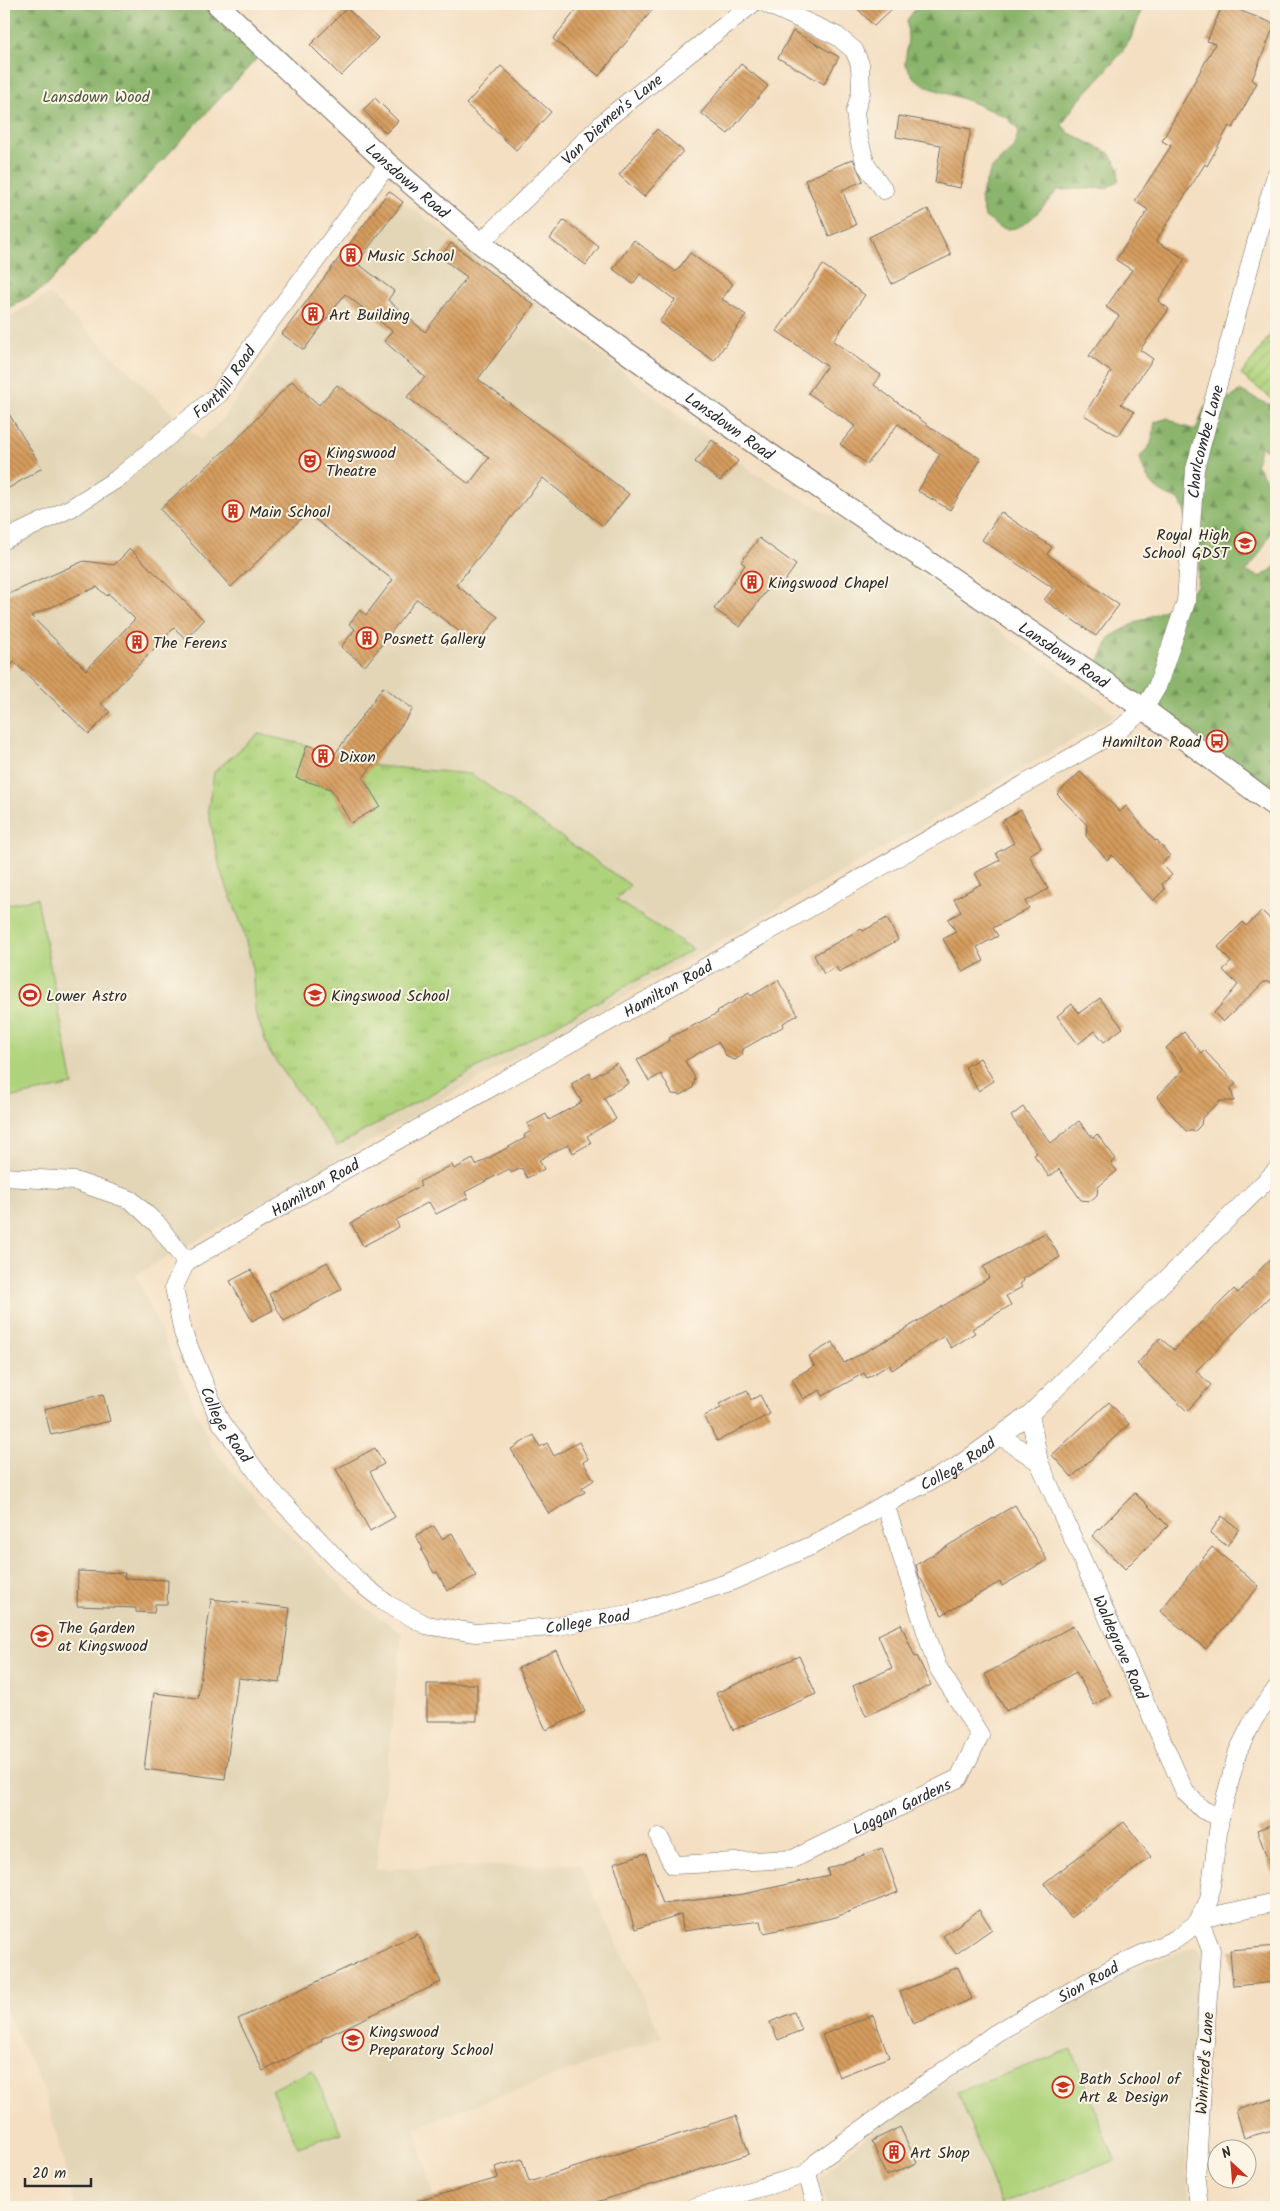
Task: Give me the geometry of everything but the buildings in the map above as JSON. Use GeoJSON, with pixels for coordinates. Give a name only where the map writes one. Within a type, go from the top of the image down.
{"type":"FeatureCollection","features":[{"type":"Feature","properties":{"kind":"street","name":"Lansdown Road"},"geometry":{"type":"LineString","coordinates":[[217,4],[388,164],[480,243],[557,303],[771,455],[1144,709],[1276,807]]}},
{"type":"Feature","properties":{"kind":"street","name":"Van Diemen's Lane"},"geometry":{"type":"LineString","coordinates":[[480,243],[609,116],[752,4]]}},
{"type":"Feature","properties":{"kind":"street"},"geometry":{"type":"LineString","coordinates":[[768,4],[837,36],[854,50],[860,64],[861,92],[855,112],[858,136],[866,165],[884,190]]}},
{"type":"Feature","properties":{"kind":"street","name":"Fonthill Road"},"geometry":{"type":"LineString","coordinates":[[4,540],[71,508],[117,479],[220,393],[254,343],[388,164]]}},
{"type":"Feature","properties":{"kind":"street","name":"Charlcombe Lane"},"geometry":{"type":"LineString","coordinates":[[1144,709],[1157,687],[1186,602],[1195,469],[1257,238],[1276,175]]}},
{"type":"Feature","properties":{"kind":"street","name":"Hamilton Road"},"geometry":{"type":"LineString","coordinates":[[186,1262],[346,1169],[736,950],[1102,740],[1119,730],[1144,709]]}},
{"type":"Feature","properties":{"kind":"street","name":"College Road"},"geometry":{"type":"LineString","coordinates":[[186,1262],[174,1287],[183,1333],[220,1421],[267,1486],[357,1580],[387,1604],[426,1625],[476,1633],[551,1627],[635,1613],[730,1582],[813,1545],[885,1504],[955,1468],[1030,1414],[1276,1171]]}},
{"type":"Feature","properties":{"kind":"street"},"geometry":{"type":"LineString","coordinates":[[4,1177],[76,1181],[131,1200],[158,1225],[186,1262]]}},
{"type":"Feature","properties":{"kind":"street","name":"Waldegrave Road"},"geometry":{"type":"LineString","coordinates":[[1030,1414],[1039,1462],[1185,1792],[1203,1810],[1220,1817]]}},
{"type":"Feature","properties":{"kind":"street"},"geometry":{"type":"LineString","coordinates":[[1001,1436],[1039,1462]]}},
{"type":"Feature","properties":{"kind":"street","name":"Laggan Gardens"},"geometry":{"type":"LineString","coordinates":[[659,1837],[673,1865],[794,1859],[959,1778],[980,1735],[938,1666],[885,1504]]}},
{"type":"Feature","properties":{"kind":"street"},"geometry":{"type":"LineString","coordinates":[[1198,1921],[1209,1900],[1220,1817],[1238,1751],[1254,1719],[1276,1689]]}},
{"type":"Feature","properties":{"kind":"street"},"geometry":{"type":"LineString","coordinates":[[1198,1921],[1276,1902]]}},
{"type":"Feature","properties":{"kind":"street","name":"Sion Road"},"geometry":{"type":"LineString","coordinates":[[808,2174],[816,2162],[996,2033],[1116,1966],[1176,1939],[1198,1921]]}},
{"type":"Feature","properties":{"kind":"street","name":"Winifred's Lane"},"geometry":{"type":"LineString","coordinates":[[1198,1921],[1211,1950],[1196,2180],[1198,2207]]}},
{"type":"Feature","properties":{"kind":"street"},"geometry":{"type":"LineString","coordinates":[[695,2207],[808,2174],[809,2185],[817,2207]]}},
{"type":"Feature","properties":{"kind":"shaded area","name":"Kingswood School"},"geometry":{"type":"Polygon","coordinates":[[[389,191],[523,291],[686,422],[756,474],[861,531],[1116,715],[136,1275],[212,1447],[261,1507],[360,1604],[402,1633],[376,1869],[579,1864],[662,2037],[415,2127],[436,2207],[75,2207],[45,2093],[4,2006],[4,320],[49,294],[200,440],[224,418],[282,334],[389,191]]]}},
{"type":"Feature","properties":{"kind":"shaded area","name":"Bath School of Art & Design"},"geometry":{"type":"Polygon","coordinates":[[[1196,1946],[1201,1950],[1203,1956],[1186,2159],[1192,2207],[829,2207],[821,2186],[822,2175],[885,2121],[983,2053],[1128,1971],[1196,1946]]]}},
{"type":"Feature","properties":{"kind":"green space","name":"Lansdown Wood"},"geometry":{"type":"Polygon","coordinates":[[[4,4],[204,4],[263,52],[45,287],[4,311],[4,4]]]}},
{"type":"Feature","properties":{"kind":"green space"},"geometry":{"type":"Polygon","coordinates":[[[919,4],[1144,4],[1130,40],[1114,62],[1069,113],[1062,125],[1069,133],[1109,153],[1119,168],[1118,181],[1107,188],[1058,190],[1033,217],[1018,227],[1010,229],[1001,228],[985,217],[980,198],[991,169],[1013,148],[1019,131],[1008,118],[969,101],[930,88],[914,78],[905,64],[908,39],[907,20],[919,4]]]}},
{"type":"Feature","properties":{"kind":"green space"},"geometry":{"type":"Polygon","coordinates":[[[1276,327],[1276,402],[1241,375],[1276,327]]]}},
{"type":"Feature","properties":{"kind":"green space"},"geometry":{"type":"Polygon","coordinates":[[[1241,391],[1267,404],[1276,404],[1276,467],[1272,464],[1272,454],[1261,446],[1256,464],[1276,498],[1275,518],[1268,538],[1246,572],[1261,577],[1276,566],[1276,791],[1107,673],[1099,660],[1110,637],[1135,623],[1169,608],[1197,586],[1200,555],[1180,500],[1158,490],[1145,473],[1142,465],[1140,457],[1151,444],[1155,422],[1168,418],[1182,426],[1196,430],[1204,408],[1217,396],[1230,398],[1241,391]]]}},
{"type":"Feature","properties":{"kind":"green space"},"geometry":{"type":"Polygon","coordinates":[[[258,734],[307,745],[296,778],[331,789],[351,823],[379,806],[356,766],[365,763],[377,766],[471,774],[630,885],[616,900],[693,949],[337,1146],[270,1053],[255,1012],[252,965],[242,926],[220,869],[208,809],[214,772],[258,734]]]}},
{"type":"Feature","properties":{"kind":"green space","name":"Lower Astro"},"geometry":{"type":"Polygon","coordinates":[[[37,898],[73,1085],[4,1099],[4,905],[37,898]]]}},
{"type":"Feature","properties":{"kind":"green space"},"geometry":{"type":"Polygon","coordinates":[[[1072,2049],[1115,2160],[1001,2204],[958,2092],[1072,2049]]]}},
{"type":"Feature","properties":{"kind":"green space"},"geometry":{"type":"Polygon","coordinates":[[[312,2070],[341,2133],[298,2147],[271,2090],[312,2070]]]}},
{"type":"Feature","properties":{"kind":"place","name":"Music School"},"geometry":{"type":"Point","coordinates":[351,255]}},
{"type":"Feature","properties":{"kind":"place","name":"Art Building"},"geometry":{"type":"Point","coordinates":[313,314]}},
{"type":"Feature","properties":{"kind":"place","name":"Kingswood Theatre"},"geometry":{"type":"Point","coordinates":[310,461]}},
{"type":"Feature","properties":{"kind":"place","name":"Main School"},"geometry":{"type":"Point","coordinates":[233,511]}},
{"type":"Feature","properties":{"kind":"place","name":"Royal High School GDST"},"geometry":{"type":"Point","coordinates":[1245,543]}},
{"type":"Feature","properties":{"kind":"place","name":"Kingswood Chapel"},"geometry":{"type":"Point","coordinates":[752,582]}},
{"type":"Feature","properties":{"kind":"place","name":"Posnett Gallery"},"geometry":{"type":"Point","coordinates":[367,638]}},
{"type":"Feature","properties":{"kind":"place","name":"The Ferens"},"geometry":{"type":"Point","coordinates":[137,642]}},
{"type":"Feature","properties":{"kind":"place","name":"Hamilton Road"},"geometry":{"type":"Point","coordinates":[1217,741]}},
{"type":"Feature","properties":{"kind":"place","name":"Dixon"},"geometry":{"type":"Point","coordinates":[323,756]}},
{"type":"Feature","properties":{"kind":"place","name":"Lower Astro"},"geometry":{"type":"Point","coordinates":[30,995]}},
{"type":"Feature","properties":{"kind":"place","name":"Kingswood School"},"geometry":{"type":"Point","coordinates":[315,995]}},
{"type":"Feature","properties":{"kind":"place","name":"The Garden at Kingswood"},"geometry":{"type":"Point","coordinates":[42,1636]}},
{"type":"Feature","properties":{"kind":"place","name":"Kingswood Preparatory School"},"geometry":{"type":"Point","coordinates":[353,2040]}},
{"type":"Feature","properties":{"kind":"place","name":"Bath School of Art & Design"},"geometry":{"type":"Point","coordinates":[1063,2087]}},
{"type":"Feature","properties":{"kind":"place","name":"Art Shop"},"geometry":{"type":"Point","coordinates":[894,2152]}}]}
